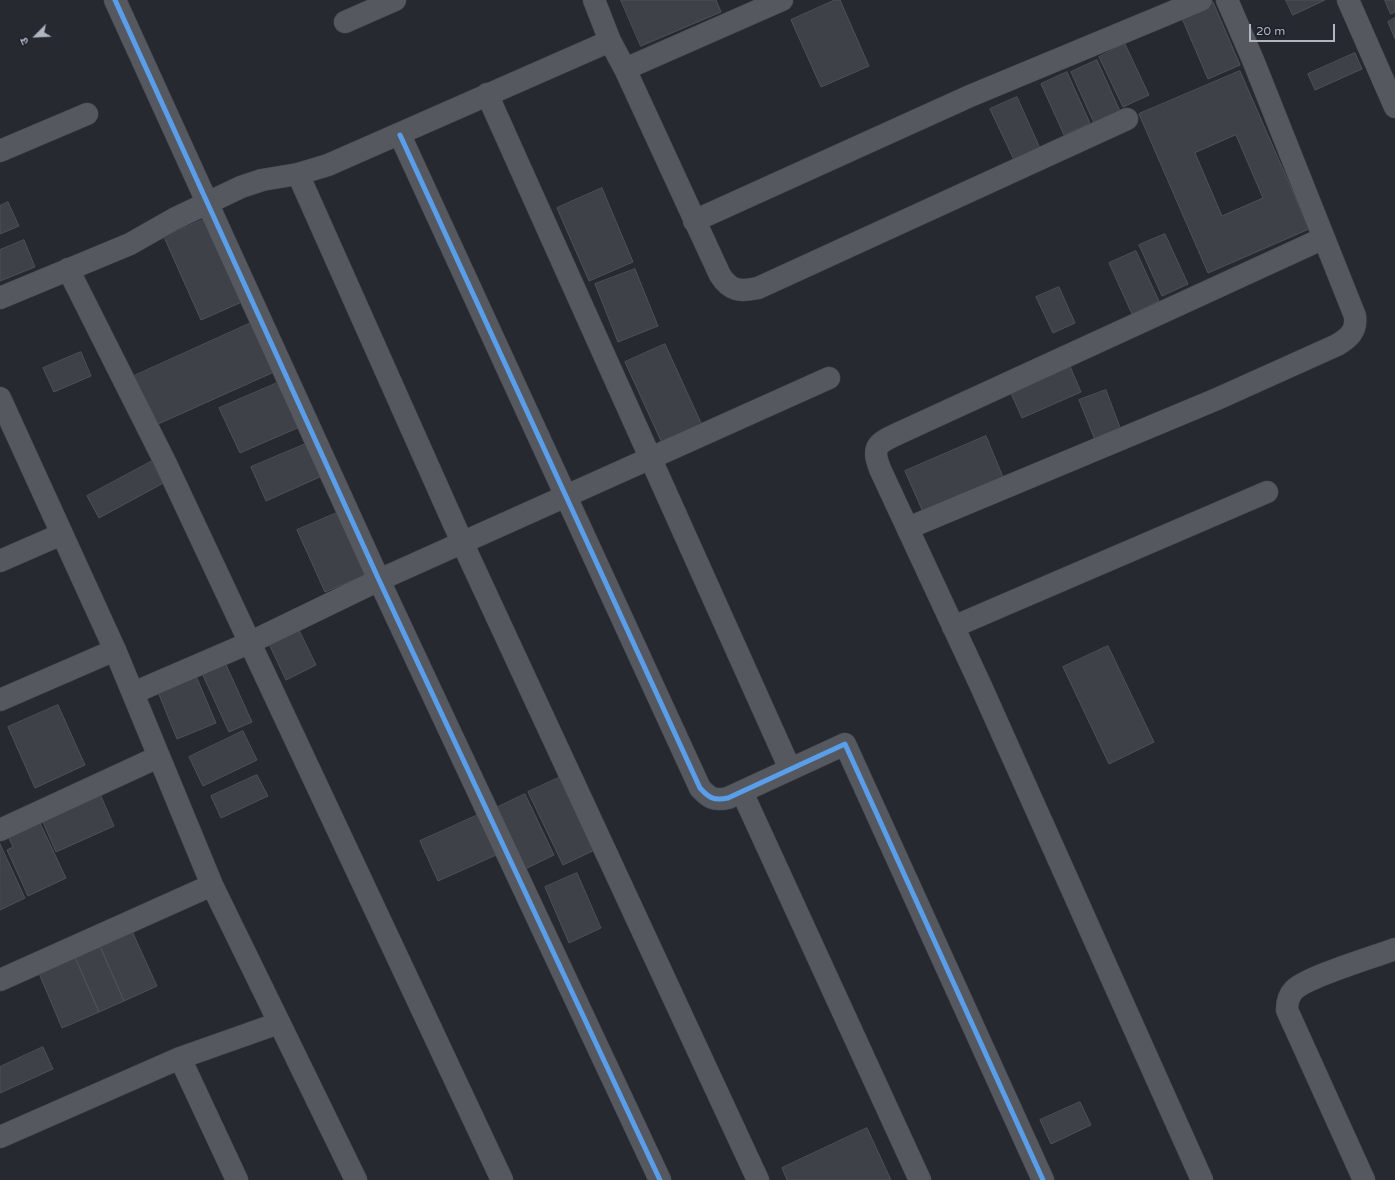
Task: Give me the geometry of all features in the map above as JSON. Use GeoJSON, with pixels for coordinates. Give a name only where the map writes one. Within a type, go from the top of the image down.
{"type":"FeatureCollection","features":[{"type":"Feature","properties":{"kind":"street"},"geometry":{"type":"LineString","coordinates":[[115,0],[206,204],[379,580],[660,1180]]}},
{"type":"Feature","properties":{"kind":"street"},"geometry":{"type":"LineString","coordinates":[[345,22],[395,0]]}},
{"type":"Feature","properties":{"kind":"street"},"geometry":{"type":"LineString","coordinates":[[594,0],[610,42],[625,69],[694,221],[727,286],[736,290],[748,290],[765,285],[1127,118]]}},
{"type":"Feature","properties":{"kind":"street"},"geometry":{"type":"LineString","coordinates":[[625,69],[782,0]]}},
{"type":"Feature","properties":{"kind":"street"},"geometry":{"type":"LineString","coordinates":[[694,221],[970,96],[1201,0]]}},
{"type":"Feature","properties":{"kind":"street"},"geometry":{"type":"LineString","coordinates":[[908,528],[1217,399],[1337,345],[1353,332],[1356,324],[1355,316],[1253,60],[1227,0]]}},
{"type":"Feature","properties":{"kind":"street"},"geometry":{"type":"LineString","coordinates":[[1348,0],[1395,107]]}},
{"type":"Feature","properties":{"kind":"street"},"geometry":{"type":"LineString","coordinates":[[0,298],[130,244],[174,219],[262,180],[298,174],[328,165],[400,135],[487,94],[610,42]]}},
{"type":"Feature","properties":{"kind":"street"},"geometry":{"type":"LineString","coordinates":[[487,94],[790,769]]}},
{"type":"Feature","properties":{"kind":"street"},"geometry":{"type":"LineString","coordinates":[[0,151],[87,114]]}},
{"type":"Feature","properties":{"kind":"street"},"geometry":{"type":"LineString","coordinates":[[400,135],[700,788],[711,799],[718,800],[742,792],[845,744],[1043,1180]]}},
{"type":"Feature","properties":{"kind":"street"},"geometry":{"type":"LineString","coordinates":[[298,174],[462,542],[758,1180]]}},
{"type":"Feature","properties":{"kind":"street"},"geometry":{"type":"LineString","coordinates":[[1202,1180],[877,460],[875,452],[883,441],[1324,238]]}},
{"type":"Feature","properties":{"kind":"street"},"geometry":{"type":"LineString","coordinates":[[68,269],[166,464],[502,1180]]}},
{"type":"Feature","properties":{"kind":"street"},"geometry":{"type":"LineString","coordinates":[[133,693],[250,643],[379,580],[462,542],[566,497],[829,378]]}},
{"type":"Feature","properties":{"kind":"street"},"geometry":{"type":"LineString","coordinates":[[0,398],[6,430],[62,534],[133,693],[158,757],[212,885],[356,1180]]}},
{"type":"Feature","properties":{"kind":"street"},"geometry":{"type":"LineString","coordinates":[[953,627],[1267,492]]}},
{"type":"Feature","properties":{"kind":"street"},"geometry":{"type":"LineString","coordinates":[[0,561],[62,534]]}},
{"type":"Feature","properties":{"kind":"street"},"geometry":{"type":"LineString","coordinates":[[0,700],[114,650]]}},
{"type":"Feature","properties":{"kind":"street"},"geometry":{"type":"LineString","coordinates":[[0,830],[158,757]]}},
{"type":"Feature","properties":{"kind":"street"},"geometry":{"type":"LineString","coordinates":[[742,792],[920,1180]]}},
{"type":"Feature","properties":{"kind":"street"},"geometry":{"type":"LineString","coordinates":[[0,980],[212,885]]}},
{"type":"Feature","properties":{"kind":"street"},"geometry":{"type":"LineString","coordinates":[[1364,1180],[1287,1010],[1287,1004],[1295,989],[1314,979],[1395,949]]}},
{"type":"Feature","properties":{"kind":"street"},"geometry":{"type":"LineString","coordinates":[[0,1137],[180,1058],[279,1023]]}},
{"type":"Feature","properties":{"kind":"street"},"geometry":{"type":"LineString","coordinates":[[180,1058],[237,1180]]}},
{"type":"Feature","properties":{"kind":"building"},"geometry":{"type":"Polygon","coordinates":[[[621,0],[716,0],[721,12],[641,46],[621,0]]]}},
{"type":"Feature","properties":{"kind":"building"},"geometry":{"type":"Polygon","coordinates":[[[835,0],[840,0],[869,66],[821,87],[791,20],[835,0]]]}},
{"type":"Feature","properties":{"kind":"building"},"geometry":{"type":"Polygon","coordinates":[[[1286,0],[1325,0],[1293,15],[1286,0]]]}},
{"type":"Feature","properties":{"kind":"building"},"geometry":{"type":"Polygon","coordinates":[[[1385,0],[1395,0],[1395,12],[1391,14],[1385,0]]]}},
{"type":"Feature","properties":{"kind":"building"},"geometry":{"type":"Polygon","coordinates":[[[1213,2],[1240,65],[1208,79],[1181,16],[1213,2]]]}},
{"type":"Feature","properties":{"kind":"building"},"geometry":{"type":"Polygon","coordinates":[[[1395,18],[1395,39],[1388,22],[1395,18]]]}},
{"type":"Feature","properties":{"kind":"building"},"geometry":{"type":"Polygon","coordinates":[[[1125,44],[1149,95],[1123,107],[1099,57],[1125,44]]]}},
{"type":"Feature","properties":{"kind":"building"},"geometry":{"type":"Polygon","coordinates":[[[1355,53],[1362,69],[1315,90],[1308,74],[1355,53]]]}},
{"type":"Feature","properties":{"kind":"building"},"geometry":{"type":"Polygon","coordinates":[[[1097,60],[1120,111],[1094,123],[1071,72],[1097,60]]]}},
{"type":"Feature","properties":{"kind":"building"},"geometry":{"type":"Polygon","coordinates":[[[1240,71],[1309,229],[1208,273],[1139,114],[1240,71]],[[1236,135],[1195,153],[1222,216],[1263,198],[1236,135]]]}},
{"type":"Feature","properties":{"kind":"building"},"geometry":{"type":"Polygon","coordinates":[[[1067,72],[1090,123],[1064,135],[1041,84],[1067,72]]]}},
{"type":"Feature","properties":{"kind":"building"},"geometry":{"type":"Polygon","coordinates":[[[1017,97],[1040,148],[1014,160],[990,109],[1017,97]]]}},
{"type":"Feature","properties":{"kind":"building"},"geometry":{"type":"Polygon","coordinates":[[[602,188],[633,262],[589,281],[557,208],[602,188]]]}},
{"type":"Feature","properties":{"kind":"building"},"geometry":{"type":"Polygon","coordinates":[[[8,202],[19,226],[0,234],[0,206],[8,202]]]}},
{"type":"Feature","properties":{"kind":"building"},"geometry":{"type":"Polygon","coordinates":[[[205,219],[242,302],[201,320],[164,237],[205,219]]]}},
{"type":"Feature","properties":{"kind":"building"},"geometry":{"type":"Polygon","coordinates":[[[1165,234],[1188,284],[1162,296],[1139,245],[1165,234]]]}},
{"type":"Feature","properties":{"kind":"building"},"geometry":{"type":"Polygon","coordinates":[[[24,240],[35,267],[0,281],[0,250],[24,240]]]}},
{"type":"Feature","properties":{"kind":"building"},"geometry":{"type":"Polygon","coordinates":[[[1136,251],[1159,301],[1132,314],[1109,263],[1136,251]]]}},
{"type":"Feature","properties":{"kind":"building"},"geometry":{"type":"Polygon","coordinates":[[[635,269],[658,326],[618,342],[595,284],[635,269]]]}},
{"type":"Feature","properties":{"kind":"building"},"geometry":{"type":"Polygon","coordinates":[[[1059,287],[1075,323],[1053,333],[1036,297],[1059,287]]]}},
{"type":"Feature","properties":{"kind":"building"},"geometry":{"type":"Polygon","coordinates":[[[251,323],[274,372],[156,425],[134,376],[251,323]]]}},
{"type":"Feature","properties":{"kind":"building"},"geometry":{"type":"Polygon","coordinates":[[[665,344],[702,425],[662,443],[625,362],[665,344]]]}},
{"type":"Feature","properties":{"kind":"building"},"geometry":{"type":"Polygon","coordinates":[[[81,352],[91,376],[54,392],[43,368],[81,352]]]}},
{"type":"Feature","properties":{"kind":"building"},"geometry":{"type":"Polygon","coordinates":[[[1069,364],[1081,392],[1022,418],[1010,391],[1069,364]]]}},
{"type":"Feature","properties":{"kind":"building"},"geometry":{"type":"Polygon","coordinates":[[[282,381],[302,426],[240,453],[219,408],[282,381]]]}},
{"type":"Feature","properties":{"kind":"building"},"geometry":{"type":"Polygon","coordinates":[[[1106,390],[1121,430],[1095,440],[1079,400],[1106,390]]]}},
{"type":"Feature","properties":{"kind":"building"},"geometry":{"type":"Polygon","coordinates":[[[986,436],[1003,477],[923,512],[905,471],[986,436]]]}},
{"type":"Feature","properties":{"kind":"building"},"geometry":{"type":"Polygon","coordinates":[[[308,443],[322,476],[266,501],[251,467],[308,443]]]}},
{"type":"Feature","properties":{"kind":"building"},"geometry":{"type":"Polygon","coordinates":[[[158,458],[169,480],[99,518],[87,496],[158,458]]]}},
{"type":"Feature","properties":{"kind":"building"},"geometry":{"type":"Polygon","coordinates":[[[339,512],[367,574],[325,592],[297,530],[339,512]]]}},
{"type":"Feature","properties":{"kind":"building"},"geometry":{"type":"Polygon","coordinates":[[[298,628],[316,665],[286,680],[268,642],[298,628]]]}},
{"type":"Feature","properties":{"kind":"building"},"geometry":{"type":"Polygon","coordinates":[[[1108,646],[1154,742],[1109,764],[1063,667],[1108,646]]]}},
{"type":"Feature","properties":{"kind":"building"},"geometry":{"type":"Polygon","coordinates":[[[223,658],[252,722],[229,732],[200,669],[223,658]]]}},
{"type":"Feature","properties":{"kind":"building"},"geometry":{"type":"Polygon","coordinates":[[[196,676],[216,723],[177,739],[158,692],[196,676]]]}},
{"type":"Feature","properties":{"kind":"building"},"geometry":{"type":"Polygon","coordinates":[[[58,705],[85,765],[35,788],[8,727],[58,705]]]}},
{"type":"Feature","properties":{"kind":"building"},"geometry":{"type":"Polygon","coordinates":[[[243,731],[257,760],[203,786],[189,757],[243,731]]]}},
{"type":"Feature","properties":{"kind":"building"},"geometry":{"type":"Polygon","coordinates":[[[257,775],[268,796],[221,818],[211,796],[257,775]]]}},
{"type":"Feature","properties":{"kind":"building"},"geometry":{"type":"Polygon","coordinates":[[[565,775],[599,848],[563,865],[528,792],[565,775]]]}},
{"type":"Feature","properties":{"kind":"building"},"geometry":{"type":"Polygon","coordinates":[[[100,794],[114,826],[56,852],[42,820],[100,794]]]}},
{"type":"Feature","properties":{"kind":"building"},"geometry":{"type":"Polygon","coordinates":[[[525,794],[554,855],[523,870],[494,809],[525,794]]]}},
{"type":"Feature","properties":{"kind":"building"},"geometry":{"type":"Polygon","coordinates":[[[478,815],[496,855],[438,881],[420,841],[478,815]]]}},
{"type":"Feature","properties":{"kind":"building"},"geometry":{"type":"Polygon","coordinates":[[[39,821],[66,878],[28,896],[7,850],[13,847],[8,836],[39,821]]]}},
{"type":"Feature","properties":{"kind":"building"},"geometry":{"type":"Polygon","coordinates":[[[0,844],[25,898],[0,910],[0,844]]]}},
{"type":"Feature","properties":{"kind":"building"},"geometry":{"type":"Polygon","coordinates":[[[577,873],[601,928],[569,943],[545,887],[577,873]]]}},
{"type":"Feature","properties":{"kind":"building"},"geometry":{"type":"Polygon","coordinates":[[[131,929],[157,986],[124,1001],[99,944],[131,929]]]}},
{"type":"Feature","properties":{"kind":"building"},"geometry":{"type":"Polygon","coordinates":[[[99,944],[124,1001],[99,1012],[74,955],[99,944]]]}},
{"type":"Feature","properties":{"kind":"building"},"geometry":{"type":"Polygon","coordinates":[[[74,955],[99,1012],[62,1028],[38,971],[74,955]]]}},
{"type":"Feature","properties":{"kind":"building"},"geometry":{"type":"Polygon","coordinates":[[[43,1047],[53,1069],[0,1093],[0,1067],[43,1047]]]}},
{"type":"Feature","properties":{"kind":"building"},"geometry":{"type":"Polygon","coordinates":[[[1080,1102],[1091,1125],[1051,1144],[1040,1120],[1080,1102]]]}},
{"type":"Feature","properties":{"kind":"building"},"geometry":{"type":"Polygon","coordinates":[[[867,1128],[891,1180],[787,1180],[782,1168],[867,1128]]]}},
{"type":"Feature","properties":{"kind":"cycle path"},"geometry":{"type":"LineString","coordinates":[[115,0],[379,580],[660,1180]]}},
{"type":"Feature","properties":{"kind":"cycle path"},"geometry":{"type":"LineString","coordinates":[[400,135],[700,788],[712,798],[728,798],[845,744],[1043,1180]]}}]}
